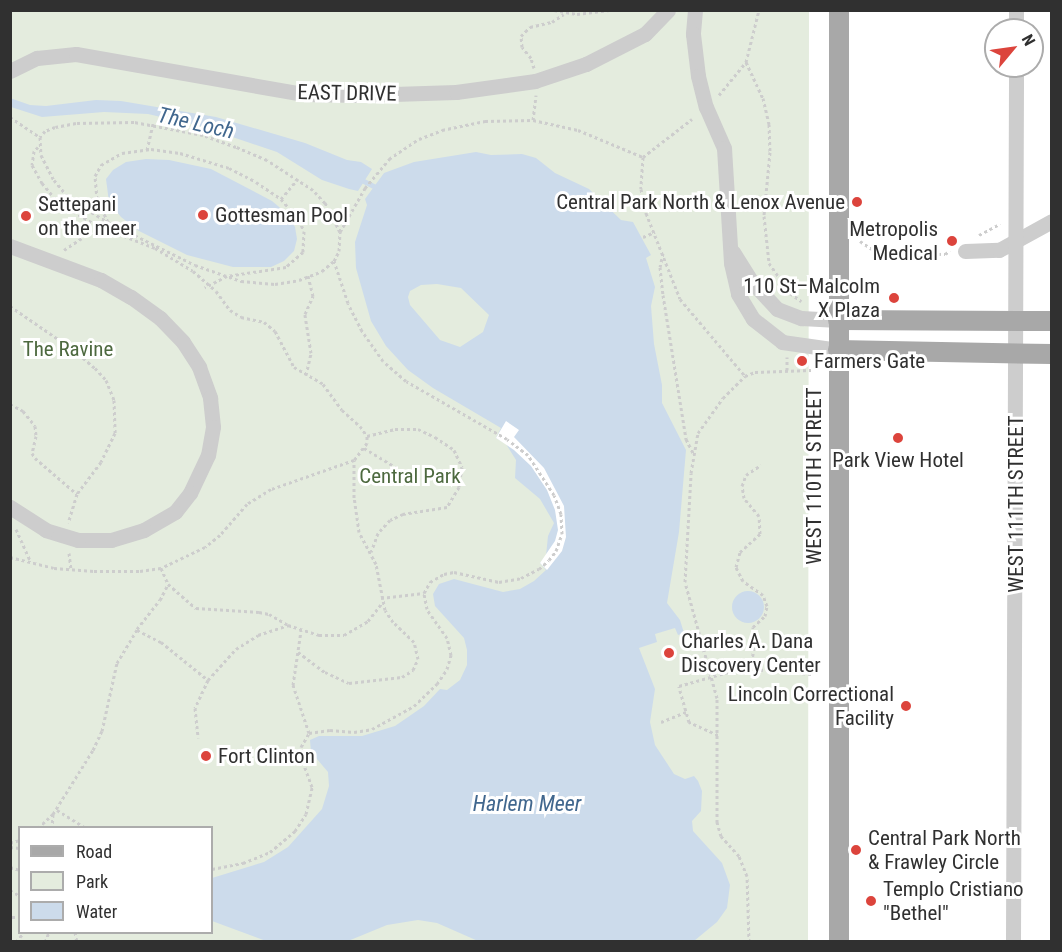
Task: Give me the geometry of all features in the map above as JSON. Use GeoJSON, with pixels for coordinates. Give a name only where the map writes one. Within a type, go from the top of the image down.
{"type":"FeatureCollection","features":[{"type":"Feature","properties":{"kind":"main road","name":"WEST 110TH STREET"},"geometry":{"type":"LineString","coordinates":[[839,10],[839,942]]}},
{"type":"Feature","properties":{"kind":"main road"},"geometry":{"type":"LineString","coordinates":[[838,320],[1052,321]]}},
{"type":"Feature","properties":{"kind":"main road"},"geometry":{"type":"LineString","coordinates":[[838,350],[1052,354]]}},
{"type":"Feature","properties":{"kind":"street","name":"EAST DRIVE"},"geometry":{"type":"LineString","coordinates":[[10,71],[37,58],[70,54],[126,61],[303,94],[456,92],[535,81],[586,64],[645,34],[668,10]]}},
{"type":"Feature","properties":{"kind":"street"},"geometry":{"type":"LineString","coordinates":[[695,10],[694,47],[706,107],[719,132],[726,163],[733,279],[738,294],[746,309],[762,328],[782,342],[838,350]]}},
{"type":"Feature","properties":{"kind":"street","name":"WEST 111TH STREET"},"geometry":{"type":"LineString","coordinates":[[1013,942],[1016,78]]}},
{"type":"Feature","properties":{"kind":"street"},"geometry":{"type":"LineString","coordinates":[[964,246],[999,250],[1016,243],[1052,221]]}},
{"type":"Feature","properties":{"kind":"street"},"geometry":{"type":"LineString","coordinates":[[10,246],[42,260],[101,280],[131,297],[172,330],[192,355],[206,384],[212,411],[212,441],[198,480],[183,503],[164,520],[135,534],[111,540],[78,540],[54,534],[15,510]]}},
{"type":"Feature","properties":{"kind":"street"},"geometry":{"type":"LineString","coordinates":[[732,249],[751,281],[777,309],[801,318],[838,320]]}},
{"type":"Feature","properties":{"kind":"path"},"geometry":{"type":"LineString","coordinates":[[554,10],[564,14],[612,10]]}},
{"type":"Feature","properties":{"kind":"path"},"geometry":{"type":"LineString","coordinates":[[719,95],[746,62],[759,10]]}},
{"type":"Feature","properties":{"kind":"path"},"geometry":{"type":"LineString","coordinates":[[534,72],[531,57],[522,47],[521,36],[530,27],[552,22],[564,14]]}},
{"type":"Feature","properties":{"kind":"path"},"geometry":{"type":"LineString","coordinates":[[746,62],[764,98],[769,124],[770,152],[764,216],[769,263],[790,293],[807,302]]}},
{"type":"Feature","properties":{"kind":"path"},"geometry":{"type":"LineString","coordinates":[[533,120],[536,98]]}},
{"type":"Feature","properties":{"kind":"path"},"geometry":{"type":"LineString","coordinates":[[10,117],[40,138]]}},
{"type":"Feature","properties":{"kind":"path"},"geometry":{"type":"LineString","coordinates":[[643,157],[692,119]]}},
{"type":"Feature","properties":{"kind":"path"},"geometry":{"type":"LineString","coordinates":[[340,232],[325,203],[298,179],[267,160],[203,135],[153,124],[102,121],[55,127],[45,131],[40,138],[39,147],[45,164],[64,193],[108,222],[195,265],[254,283],[275,284],[322,271],[334,261],[339,251],[340,232],[360,197],[380,170],[401,149],[442,130],[485,121],[533,120],[578,130],[643,157]]}},
{"type":"Feature","properties":{"kind":"path"},"geometry":{"type":"LineString","coordinates":[[147,150],[153,124]]}},
{"type":"Feature","properties":{"kind":"path"},"geometry":{"type":"LineString","coordinates":[[39,147],[34,151],[32,165],[42,183],[58,202],[96,225],[155,248],[193,271],[216,291],[230,310],[241,316],[264,322],[275,331],[294,367],[323,384],[337,404],[367,436]]}},
{"type":"Feature","properties":{"kind":"path"},"geometry":{"type":"LineString","coordinates":[[108,233],[108,222],[97,199],[95,176],[101,165],[111,158],[136,150],[180,153],[229,168],[281,199],[299,220],[304,231],[303,252],[286,267],[273,271],[227,276],[205,287]]}},
{"type":"Feature","properties":{"kind":"path"},"geometry":{"type":"LineString","coordinates":[[643,157],[643,201],[683,305],[746,376]]}},
{"type":"Feature","properties":{"kind":"path"},"geometry":{"type":"LineString","coordinates":[[281,199],[298,179]]}},
{"type":"Feature","properties":{"kind":"path"},"geometry":{"type":"LineString","coordinates":[[42,260],[77,243],[83,237],[86,220]]}},
{"type":"Feature","properties":{"kind":"path"},"geometry":{"type":"LineString","coordinates":[[860,241],[878,254],[945,254],[964,246],[1005,220]]}},
{"type":"Feature","properties":{"kind":"path"},"geometry":{"type":"LineString","coordinates":[[643,237],[655,232]]}},
{"type":"Feature","properties":{"kind":"path"},"geometry":{"type":"LineString","coordinates":[[663,252],[660,267],[663,295],[686,439],[693,453]]}},
{"type":"Feature","properties":{"kind":"path"},"geometry":{"type":"LineString","coordinates":[[213,869],[243,863],[270,852],[300,824],[312,794],[310,777],[302,759],[303,740],[309,733],[330,730],[354,732],[372,729],[414,706],[437,684],[449,663],[450,647],[427,609],[424,593],[430,582],[444,574],[464,574],[499,582],[521,578],[543,566],[560,542],[562,525],[559,506],[536,464],[519,448],[406,381],[383,361],[362,331],[348,303],[334,261]]}},
{"type":"Feature","properties":{"kind":"path"},"geometry":{"type":"LineString","coordinates":[[306,375],[311,353],[305,314],[313,296],[308,276]]}},
{"type":"Feature","properties":{"kind":"path"},"geometry":{"type":"LineString","coordinates":[[10,306],[74,350],[102,375],[111,392],[115,411],[115,433],[101,462],[77,494],[70,512],[68,528]]}},
{"type":"Feature","properties":{"kind":"path"},"geometry":{"type":"LineString","coordinates":[[786,370],[787,352]]}},
{"type":"Feature","properties":{"kind":"path"},"geometry":{"type":"LineString","coordinates":[[749,942],[747,876],[739,856],[721,836],[717,822],[719,709],[685,582],[693,453],[698,433],[708,417],[746,376],[755,372],[811,370]]}},
{"type":"Feature","properties":{"kind":"path"},"geometry":{"type":"LineString","coordinates":[[10,404],[23,411],[35,426],[32,455],[44,468],[62,479],[77,494]]}},
{"type":"Feature","properties":{"kind":"path"},"geometry":{"type":"LineString","coordinates":[[367,436],[395,429],[418,429],[454,450],[462,467],[459,487],[447,507],[403,514],[390,520],[378,533],[371,552]]}},
{"type":"Feature","properties":{"kind":"path"},"geometry":{"type":"LineString","coordinates":[[10,557],[71,569],[117,573],[161,568],[204,547],[220,535],[247,504],[271,489],[354,460],[364,448],[367,436]]}},
{"type":"Feature","properties":{"kind":"path"},"geometry":{"type":"LineString","coordinates":[[364,448],[410,476]]}},
{"type":"Feature","properties":{"kind":"path"},"geometry":{"type":"LineString","coordinates":[[298,652],[316,667],[344,682],[366,682],[406,675],[417,662],[418,650],[414,642],[393,622],[383,603],[379,576],[371,552],[357,523],[354,460]]}},
{"type":"Feature","properties":{"kind":"path"},"geometry":{"type":"LineString","coordinates":[[751,668],[754,646],[753,627],[765,616],[767,606],[763,595],[742,581],[736,567],[740,552],[760,534],[759,516],[744,498],[742,486],[746,475],[761,465]]}},
{"type":"Feature","properties":{"kind":"path"},"geometry":{"type":"LineString","coordinates":[[15,510],[18,536],[30,562]]}},
{"type":"Feature","properties":{"kind":"path"},"geometry":{"type":"LineString","coordinates":[[68,548],[71,569]]}},
{"type":"Feature","properties":{"kind":"path"},"geometry":{"type":"LineString","coordinates":[[161,568],[168,584],[196,608],[269,614],[301,631],[327,636],[344,635],[368,621],[383,603]]}},
{"type":"Feature","properties":{"kind":"path"},"geometry":{"type":"LineString","coordinates":[[40,826],[53,814],[102,731],[117,663],[137,630],[160,600],[168,584]]}},
{"type":"Feature","properties":{"kind":"path"},"geometry":{"type":"LineString","coordinates":[[381,598],[424,593]]}},
{"type":"Feature","properties":{"kind":"path"},"geometry":{"type":"LineString","coordinates":[[198,738],[195,708],[207,680],[239,646],[258,635],[288,625]]}},
{"type":"Feature","properties":{"kind":"path"},"geometry":{"type":"LineString","coordinates":[[137,630],[161,642],[207,680]]}},
{"type":"Feature","properties":{"kind":"path"},"geometry":{"type":"LineString","coordinates":[[301,631],[293,685],[309,733]]}},
{"type":"Feature","properties":{"kind":"path"},"geometry":{"type":"LineString","coordinates":[[694,639],[700,637]]}},
{"type":"Feature","properties":{"kind":"path"},"geometry":{"type":"LineString","coordinates":[[697,649],[703,647]]}},
{"type":"Feature","properties":{"kind":"path"},"geometry":{"type":"LineString","coordinates":[[718,735],[689,722],[680,686],[732,669],[751,668],[812,674]]}},
{"type":"Feature","properties":{"kind":"path"},"geometry":{"type":"LineString","coordinates":[[661,722],[686,712]]}},
{"type":"Feature","properties":{"kind":"path"},"geometry":{"type":"LineString","coordinates":[[56,809],[83,826]]}},
{"type":"Feature","properties":{"kind":"path"},"geometry":{"type":"LineString","coordinates":[[52,826],[53,814]]}},
{"type":"Feature","properties":{"kind":"path"},"geometry":{"type":"LineString","coordinates":[[75,934],[75,942]]}},
{"type":"Feature","properties":{"kind":"green space","name":"Central Park"},"geometry":{"type":"Polygon","coordinates":[[[10,11],[809,11],[808,941],[11,941],[10,11]]]}},
{"type":"Feature","properties":{"kind":"water"},"geometry":{"type":"Polygon","coordinates":[[[10,98],[30,105],[46,106],[96,100],[121,101],[216,117],[305,143],[347,160],[361,162],[372,169],[358,191],[322,180],[277,152],[200,126],[148,114],[104,112],[42,117],[11,107],[10,98]]]}},
{"type":"Feature","properties":{"kind":"water","name":"Harlem Meer"},"geometry":{"type":"Polygon","coordinates":[[[476,152],[491,155],[522,154],[536,158],[555,173],[589,189],[621,220],[633,222],[651,255],[646,258],[655,287],[651,306],[654,344],[662,385],[662,403],[686,450],[679,532],[667,603],[680,620],[684,633],[678,635],[675,628],[655,634],[657,642],[639,648],[655,689],[650,722],[655,745],[674,774],[685,779],[694,776],[698,781],[702,791],[701,811],[692,821],[693,831],[722,863],[730,885],[727,908],[717,922],[694,941],[478,941],[437,923],[418,920],[387,925],[348,941],[266,941],[213,921],[213,878],[264,862],[288,847],[322,809],[329,786],[328,772],[311,752],[310,740],[319,736],[362,736],[395,726],[424,706],[440,689],[447,690],[460,680],[467,665],[467,650],[464,638],[435,606],[433,594],[439,584],[454,579],[503,592],[520,589],[534,581],[546,570],[540,563],[546,556],[548,536],[554,523],[540,499],[515,478],[516,460],[506,444],[496,438],[501,428],[433,388],[408,370],[386,346],[371,321],[356,268],[355,242],[367,205],[365,199],[384,173],[414,162],[476,152]],[[437,284],[421,285],[410,291],[408,297],[410,305],[440,340],[460,347],[483,332],[489,315],[461,288],[437,284]]]}},
{"type":"Feature","properties":{"kind":"water","name":"Gottesman Pool"},"geometry":{"type":"Polygon","coordinates":[[[146,159],[169,160],[211,169],[272,201],[285,212],[295,227],[297,239],[294,251],[284,261],[271,267],[233,267],[187,255],[139,231],[121,217],[109,202],[106,179],[113,170],[126,162],[146,159]]]}},
{"type":"Feature","properties":{"kind":"water"},"geometry":{"type":"Polygon","coordinates":[[[748,591],[760,595],[764,607],[760,619],[748,623],[736,619],[732,607],[736,595],[748,591]]]}},
{"type":"Feature","properties":{"kind":"pier"},"geometry":{"type":"Polygon","coordinates":[[[506,421],[519,430],[514,437],[544,468],[564,506],[566,537],[562,551],[547,570],[540,563],[555,541],[558,530],[555,510],[547,490],[531,466],[514,450],[496,438],[506,421]]]}},
{"type":"Feature","properties":{"kind":"waterway","name":"The Loch"},"geometry":{"type":"LineString","coordinates":[[360,179],[374,186]]}},
{"type":"Feature","properties":{"kind":"place","name":"Central Park North & Lenox Avenue"},"geometry":{"type":"Point","coordinates":[857,202]}},
{"type":"Feature","properties":{"kind":"place","name":"Gottesman Pool"},"geometry":{"type":"Point","coordinates":[203,215]}},
{"type":"Feature","properties":{"kind":"place","name":"Settepani on the meer"},"geometry":{"type":"Point","coordinates":[26,216]}},
{"type":"Feature","properties":{"kind":"place","name":"Metropolis Medical"},"geometry":{"type":"Point","coordinates":[952,241]}},
{"type":"Feature","properties":{"kind":"place","name":"110 St–Malcolm X Plaza"},"geometry":{"type":"Point","coordinates":[894,298]}},
{"type":"Feature","properties":{"kind":"place","name":"Farmers Gate"},"geometry":{"type":"Point","coordinates":[802,361]}},
{"type":"Feature","properties":{"kind":"place","name":"Park View Hotel"},"geometry":{"type":"Point","coordinates":[898,438]}},
{"type":"Feature","properties":{"kind":"place","name":"Charles A. Dana Discovery Center"},"geometry":{"type":"Point","coordinates":[669,653]}},
{"type":"Feature","properties":{"kind":"place","name":"Lincoln Correctional Facility"},"geometry":{"type":"Point","coordinates":[906,706]}},
{"type":"Feature","properties":{"kind":"place","name":"Fort Clinton"},"geometry":{"type":"Point","coordinates":[206,756]}},
{"type":"Feature","properties":{"kind":"place","name":"Central Park North & Frawley Circle"},"geometry":{"type":"Point","coordinates":[856,850]}},
{"type":"Feature","properties":{"kind":"place","name":"Templo Cristiano \"Bethel\""},"geometry":{"type":"Point","coordinates":[871,901]}},
{"type":"Feature","properties":{"kind":"park label","name":"The Ravine"},"geometry":{"type":"Point","coordinates":[68,349]}}]}
